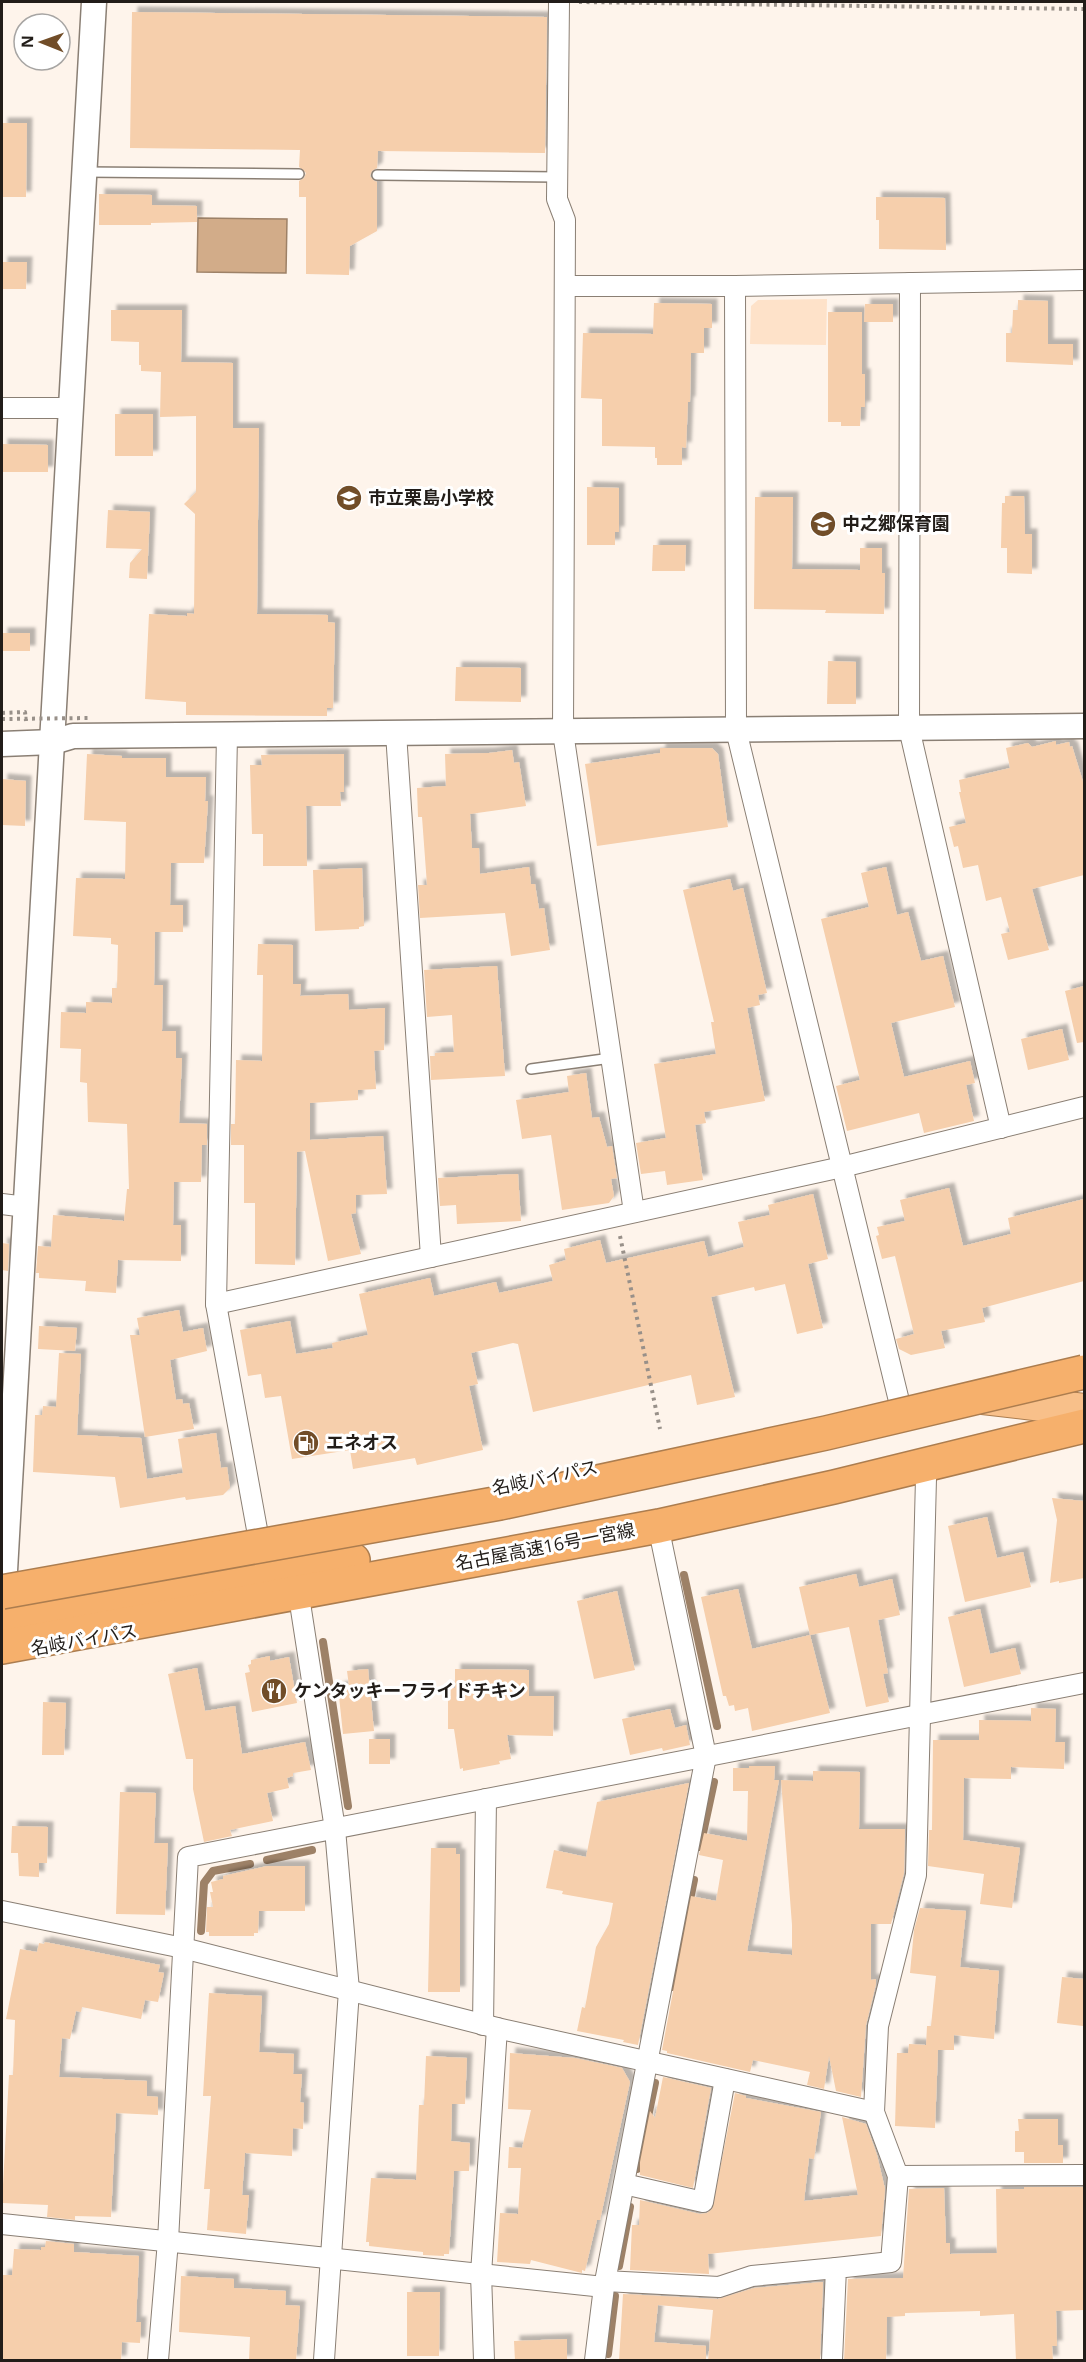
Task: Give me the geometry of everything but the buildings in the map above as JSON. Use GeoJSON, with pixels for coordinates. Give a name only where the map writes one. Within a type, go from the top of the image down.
{"type":"FeatureCollection","features":[{"type":"Feature","properties":{"kind":"highway","name":"名岐バイパス"},"geometry":{"type":"LineString","coordinates":[[3,1583],[508,1486],[1084,1360]]}},
{"type":"Feature","properties":{"kind":"highway"},"geometry":{"type":"LineString","coordinates":[[3,1583],[500,1503],[826,1433],[1084,1372]]}},
{"type":"Feature","properties":{"kind":"highway"},"geometry":{"type":"LineString","coordinates":[[898,1401],[962,1397],[1084,1410]]}},
{"type":"Feature","properties":{"kind":"highway","name":"名古屋高速16号一宮線"},"geometry":{"type":"LineString","coordinates":[[2,1647],[659,1526],[834,1487],[1084,1426]]}},
{"type":"Feature","properties":{"kind":"highway","name":"名岐バイパス"},"geometry":{"type":"LineString","coordinates":[[2,1654],[300,1603],[660,1535],[926,1478],[1084,1440]]}},
{"type":"Feature","properties":{"kind":"highway"},"geometry":{"type":"LineString","coordinates":[[2,1622],[90,1603],[458,1543],[548,1547]]}},
{"type":"Feature","properties":{"kind":"street"},"geometry":{"type":"LineString","coordinates":[[2,1617],[7,1438],[26,1207],[94,2]]}},
{"type":"Feature","properties":{"kind":"street"},"geometry":{"type":"LineString","coordinates":[[559,2],[557,199],[565,220],[563,732],[611,1058],[625,1214]]}},
{"type":"Feature","properties":{"kind":"street"},"geometry":{"type":"LineString","coordinates":[[565,286],[1084,280]]}},
{"type":"Feature","properties":{"kind":"street"},"geometry":{"type":"LineString","coordinates":[[910,283],[909,728],[1001,1128]]}},
{"type":"Feature","properties":{"kind":"street"},"geometry":{"type":"LineString","coordinates":[[735,285],[736,730],[898,1401]]}},
{"type":"Feature","properties":{"kind":"street"},"geometry":{"type":"LineString","coordinates":[[2,408],[71,408]]}},
{"type":"Feature","properties":{"kind":"street"},"geometry":{"type":"LineString","coordinates":[[2,744],[53,742],[73,736],[1084,726]]}},
{"type":"Feature","properties":{"kind":"street"},"geometry":{"type":"LineString","coordinates":[[396,733],[430,1257]]}},
{"type":"Feature","properties":{"kind":"street"},"geometry":{"type":"LineString","coordinates":[[227,735],[216,1304],[258,1535]]}},
{"type":"Feature","properties":{"kind":"street"},"geometry":{"type":"LineString","coordinates":[[216,1304],[842,1167],[1084,1107]]}},
{"type":"Feature","properties":{"kind":"street"},"geometry":{"type":"LineString","coordinates":[[2,1204],[26,1207]]}},
{"type":"Feature","properties":{"kind":"street"},"geometry":{"type":"LineString","coordinates":[[2,2223],[481,2274],[605,2284],[719,2287],[752,2276],[891,2262],[898,2176],[874,2112],[878,2026],[916,1875],[926,1478]]}},
{"type":"Feature","properties":{"kind":"street"},"geometry":{"type":"LineString","coordinates":[[595,2361],[605,2284],[706,1756],[660,1535]]}},
{"type":"Feature","properties":{"kind":"street"},"geometry":{"type":"LineString","coordinates":[[300,1603],[335,1829],[349,1990],[324,2361]]}},
{"type":"Feature","properties":{"kind":"street"},"geometry":{"type":"LineString","coordinates":[[158,2361],[168,2241],[188,1857],[1084,1683]]}},
{"type":"Feature","properties":{"kind":"street"},"geometry":{"type":"LineString","coordinates":[[484,2361],[481,2274],[490,2027],[486,1799]]}},
{"type":"Feature","properties":{"kind":"street"},"geometry":{"type":"LineString","coordinates":[[2,1911],[183,1948],[490,2027],[874,2112]]}},
{"type":"Feature","properties":{"kind":"street"},"geometry":{"type":"LineString","coordinates":[[624,2184],[703,2202],[724,2079]]}},
{"type":"Feature","properties":{"kind":"street"},"geometry":{"type":"LineString","coordinates":[[898,2176],[1084,2175]]}},
{"type":"Feature","properties":{"kind":"street"},"geometry":{"type":"LineString","coordinates":[[832,2361],[836,2268]]}},
{"type":"Feature","properties":{"kind":"lane"},"geometry":{"type":"LineString","coordinates":[[84,172],[299,174]]}},
{"type":"Feature","properties":{"kind":"lane"},"geometry":{"type":"LineString","coordinates":[[377,175],[558,177]]}},
{"type":"Feature","properties":{"kind":"lane"},"geometry":{"type":"LineString","coordinates":[[531,1070],[611,1058]]}},
{"type":"Feature","properties":{"kind":"path"},"geometry":{"type":"LineString","coordinates":[[559,2],[1084,9]]}},
{"type":"Feature","properties":{"kind":"path"},"geometry":{"type":"LineString","coordinates":[[2,713],[26,712]]}},
{"type":"Feature","properties":{"kind":"path"},"geometry":{"type":"LineString","coordinates":[[2,719],[89,718]]}},
{"type":"Feature","properties":{"kind":"path"},"geometry":{"type":"LineString","coordinates":[[625,1214],[660,1429]]}},
{"type":"Feature","properties":{"kind":"shaded area"},"geometry":{"type":"Polygon","coordinates":[[[198,218],[287,219],[286,273],[197,272],[198,218]]]}},
{"type":"Feature","properties":{"kind":"shaded area"},"geometry":{"type":"Polygon","coordinates":[[[827,299],[826,345],[750,344],[751,306],[758,300],[827,299]]]}},
{"type":"Feature","properties":{"kind":"waterway"},"geometry":{"type":"LineString","coordinates":[[684,1575],[717,1726]]}},
{"type":"Feature","properties":{"kind":"waterway"},"geometry":{"type":"LineString","coordinates":[[323,1642],[348,1806]]}},
{"type":"Feature","properties":{"kind":"waterway"},"geometry":{"type":"LineString","coordinates":[[700,1847],[714,1782]]}},
{"type":"Feature","properties":{"kind":"waterway"},"geometry":{"type":"LineString","coordinates":[[267,1860],[312,1850]]}},
{"type":"Feature","properties":{"kind":"waterway"},"geometry":{"type":"LineString","coordinates":[[201,1931],[204,1883],[213,1871],[250,1864]]}},
{"type":"Feature","properties":{"kind":"waterway"},"geometry":{"type":"LineString","coordinates":[[672,1987],[694,1880]]}},
{"type":"Feature","properties":{"kind":"waterway"},"geometry":{"type":"LineString","coordinates":[[637,2169],[655,2083]]}},
{"type":"Feature","properties":{"kind":"waterway"},"geometry":{"type":"LineString","coordinates":[[619,2266],[630,2207]]}},
{"type":"Feature","properties":{"kind":"waterway"},"geometry":{"type":"LineString","coordinates":[[608,2354],[615,2296]]}},
{"type":"Feature","properties":{"kind":"place","name":"市立栗島小学校"},"geometry":{"type":"Point","coordinates":[349,498]}},
{"type":"Feature","properties":{"kind":"place","name":"中之郷保育園"},"geometry":{"type":"Point","coordinates":[823,524]}},
{"type":"Feature","properties":{"kind":"place","name":"エネオス"},"geometry":{"type":"Point","coordinates":[306,1443]}},
{"type":"Feature","properties":{"kind":"place","name":"ケンタッキーフライドチキン"},"geometry":{"type":"Point","coordinates":[274,1691]}}]}
